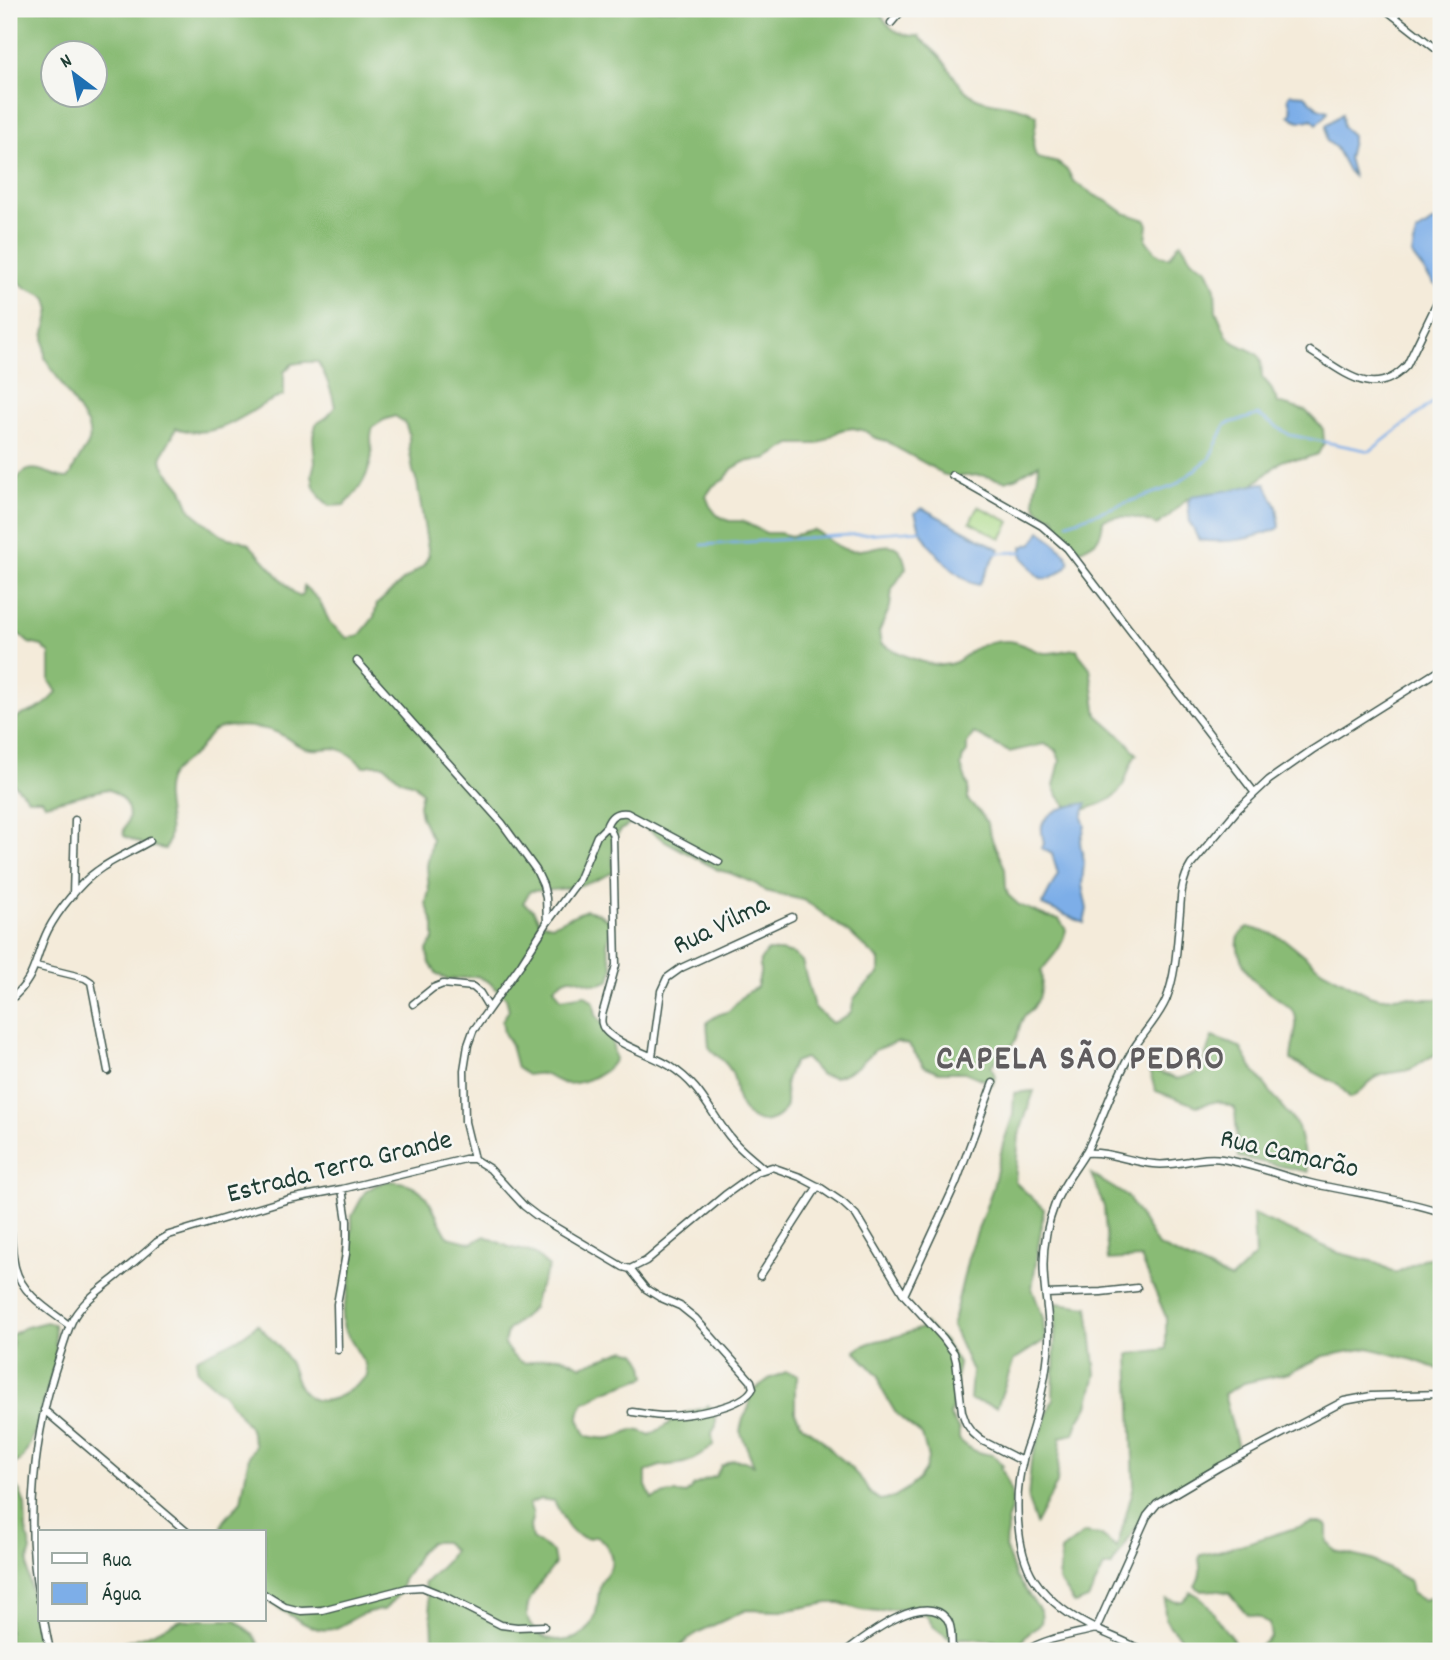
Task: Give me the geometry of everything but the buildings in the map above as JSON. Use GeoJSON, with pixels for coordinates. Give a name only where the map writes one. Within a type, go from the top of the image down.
{"type":"FeatureCollection","features":[{"type":"Feature","properties":{"kind":"street"},"geometry":{"type":"LineString","coordinates":[[891,23],[903,9]]}},
{"type":"Feature","properties":{"kind":"street"},"geometry":{"type":"LineString","coordinates":[[1385,9],[1441,54]]}},
{"type":"Feature","properties":{"kind":"street"},"geometry":{"type":"LineString","coordinates":[[1310,351],[1354,378],[1368,383],[1380,383],[1400,373],[1412,358],[1441,299]]}},
{"type":"Feature","properties":{"kind":"street"},"geometry":{"type":"LineString","coordinates":[[952,475],[1042,526],[1067,548],[1254,792]]}},
{"type":"Feature","properties":{"kind":"street"},"geometry":{"type":"LineString","coordinates":[[357,661],[502,823],[527,856],[543,885],[547,923]]}},
{"type":"Feature","properties":{"kind":"street"},"geometry":{"type":"LineString","coordinates":[[1143,1651],[1096,1629],[1056,1605],[1032,1576],[1025,1561],[1018,1522],[1022,1461],[1046,1373],[1049,1340],[1044,1265],[1050,1221],[1058,1195],[1085,1153],[1124,1065],[1165,1002],[1173,972],[1185,874],[1208,843],[1254,792],[1312,750],[1441,669]]}},
{"type":"Feature","properties":{"kind":"street"},"geometry":{"type":"LineString","coordinates":[[719,862],[627,813],[619,812],[610,817],[606,827],[613,836],[616,965],[601,1022],[603,1028],[630,1046],[670,1066],[698,1089],[729,1136],[764,1169]]}},
{"type":"Feature","properties":{"kind":"street"},"geometry":{"type":"LineString","coordinates":[[73,895],[75,820]]}},
{"type":"Feature","properties":{"kind":"street","name":"Estrada Terra Grande"},"geometry":{"type":"LineString","coordinates":[[38,1586],[34,1557],[33,1502],[38,1445],[57,1363],[75,1316],[87,1301],[169,1235],[289,1199],[474,1159],[465,1122],[464,1070],[473,1031],[578,881],[597,836],[606,827]]}},
{"type":"Feature","properties":{"kind":"street"},"geometry":{"type":"LineString","coordinates":[[9,1001],[26,984],[36,966],[49,929],[73,895],[97,871],[150,841]]}},
{"type":"Feature","properties":{"kind":"street","name":"Rua Vilma"},"geometry":{"type":"LineString","coordinates":[[652,1057],[661,991],[667,978],[681,968],[792,917]]}},
{"type":"Feature","properties":{"kind":"street"},"geometry":{"type":"LineString","coordinates":[[36,966],[85,978],[91,982],[108,1071]]}},
{"type":"Feature","properties":{"kind":"street"},"geometry":{"type":"LineString","coordinates":[[413,1004],[433,988],[443,984],[473,987],[489,1008]]}},
{"type":"Feature","properties":{"kind":"street"},"geometry":{"type":"LineString","coordinates":[[904,1295],[956,1183],[993,1083]]}},
{"type":"Feature","properties":{"kind":"street","name":"Rua Camarão"},"geometry":{"type":"LineString","coordinates":[[1085,1153],[1097,1152],[1132,1161],[1170,1165],[1202,1158],[1221,1158],[1308,1183],[1402,1201],[1441,1212]]}},
{"type":"Feature","properties":{"kind":"street"},"geometry":{"type":"LineString","coordinates":[[474,1159],[490,1169],[524,1206],[537,1216],[630,1269],[646,1289],[680,1306],[695,1318],[752,1384],[752,1391],[741,1400],[702,1412],[662,1416],[632,1412]]}},
{"type":"Feature","properties":{"kind":"street"},"geometry":{"type":"LineString","coordinates":[[630,1269],[646,1261],[757,1172],[772,1167],[818,1186],[844,1203],[856,1215],[904,1295],[954,1353],[962,1412],[973,1433],[981,1440],[1022,1461]]}},
{"type":"Feature","properties":{"kind":"street"},"geometry":{"type":"LineString","coordinates":[[760,1276],[818,1186]]}},
{"type":"Feature","properties":{"kind":"street"},"geometry":{"type":"LineString","coordinates":[[338,1350],[337,1304],[347,1237],[342,1189]]}},
{"type":"Feature","properties":{"kind":"street"},"geometry":{"type":"LineString","coordinates":[[9,1213],[15,1266],[22,1282],[38,1302],[70,1326]]}},
{"type":"Feature","properties":{"kind":"street"},"geometry":{"type":"LineString","coordinates":[[1046,1294],[1101,1292],[1137,1287]]}},
{"type":"Feature","properties":{"kind":"street"},"geometry":{"type":"LineString","coordinates":[[1096,1629],[1140,1530],[1157,1504],[1221,1466],[1345,1401],[1371,1396],[1441,1394]]}},
{"type":"Feature","properties":{"kind":"street"},"geometry":{"type":"LineString","coordinates":[[44,1410],[185,1530]]}},
{"type":"Feature","properties":{"kind":"street"},"geometry":{"type":"LineString","coordinates":[[266,1595],[301,1611],[322,1610],[407,1588],[422,1587],[501,1625],[544,1626]]}},
{"type":"Feature","properties":{"kind":"street"},"geometry":{"type":"LineString","coordinates":[[846,1651],[893,1620],[923,1610],[938,1613],[947,1620],[952,1651]]}},
{"type":"Feature","properties":{"kind":"street"},"geometry":{"type":"LineString","coordinates":[[44,1622],[50,1651]]}},
{"type":"Feature","properties":{"kind":"street"},"geometry":{"type":"LineString","coordinates":[[1026,1651],[1040,1644],[1096,1629]]}},
{"type":"Feature","properties":{"kind":"green space"},"geometry":{"type":"Polygon","coordinates":[[[9,9],[878,9],[893,29],[918,36],[942,59],[972,96],[1023,109],[1037,116],[1033,142],[1037,158],[1058,163],[1068,171],[1073,181],[1096,196],[1124,213],[1146,220],[1146,240],[1159,255],[1170,257],[1181,243],[1192,260],[1207,269],[1215,288],[1216,311],[1227,336],[1259,356],[1262,377],[1278,403],[1306,411],[1323,429],[1324,443],[1318,454],[1282,461],[1244,492],[1187,499],[1157,525],[1130,517],[1103,520],[1098,539],[1080,550],[1063,536],[1054,517],[1044,514],[1035,503],[1039,464],[1005,481],[980,475],[954,477],[942,474],[887,441],[853,428],[841,430],[818,444],[791,444],[768,458],[744,462],[713,486],[706,496],[710,506],[717,515],[729,521],[742,521],[766,533],[791,536],[814,530],[848,550],[884,546],[898,549],[906,568],[892,589],[890,607],[879,632],[881,644],[897,652],[926,663],[945,665],[958,661],[979,646],[989,643],[1008,641],[1044,653],[1077,649],[1090,668],[1097,715],[1137,754],[1116,795],[1110,800],[1073,814],[1058,796],[1054,786],[1060,761],[1056,750],[1044,744],[1009,752],[974,733],[967,743],[967,752],[961,766],[968,786],[968,800],[987,823],[1005,868],[1008,895],[1019,905],[1059,919],[1066,930],[1059,948],[1041,971],[1041,990],[1036,1004],[1023,1018],[1013,1044],[991,1065],[995,1076],[993,1084],[965,1072],[939,1072],[924,1066],[909,1045],[897,1042],[875,1050],[858,1066],[835,1077],[821,1075],[805,1058],[794,1062],[786,1080],[785,1108],[776,1118],[763,1122],[753,1119],[741,1107],[731,1071],[709,1047],[707,1022],[729,1011],[745,994],[757,987],[760,961],[767,951],[793,954],[802,961],[814,1007],[832,1023],[851,1012],[854,999],[879,974],[879,960],[853,936],[803,900],[765,891],[756,884],[718,870],[636,822],[621,830],[614,841],[613,872],[573,887],[530,891],[523,903],[533,910],[540,922],[552,925],[586,910],[598,913],[612,923],[607,945],[613,968],[610,980],[598,984],[572,978],[554,988],[561,999],[585,995],[594,1003],[596,1015],[611,1035],[615,1059],[609,1067],[585,1081],[571,1084],[542,1074],[527,1075],[517,1068],[502,1021],[509,1010],[506,998],[489,982],[477,976],[448,980],[437,974],[429,962],[427,950],[434,939],[434,925],[426,903],[429,891],[427,866],[432,839],[421,817],[419,805],[422,792],[414,784],[401,780],[384,765],[364,767],[342,750],[306,748],[278,733],[264,729],[237,726],[215,730],[168,780],[166,797],[169,833],[165,849],[142,844],[124,836],[128,810],[124,801],[112,791],[107,789],[45,804],[42,799],[29,799],[9,779],[9,738],[16,717],[44,705],[57,692],[50,681],[50,654],[42,646],[29,643],[20,635],[9,633],[9,488],[28,470],[40,470],[68,478],[90,436],[87,424],[45,358],[44,337],[50,310],[47,299],[20,283],[9,265],[9,9]],[[318,362],[292,364],[284,372],[284,395],[230,424],[199,432],[176,428],[161,460],[182,489],[191,511],[221,535],[249,544],[300,597],[304,586],[319,600],[330,623],[347,638],[359,636],[374,617],[377,604],[423,566],[429,555],[409,447],[409,434],[405,423],[395,416],[373,427],[370,466],[364,481],[344,505],[330,506],[314,487],[313,437],[316,424],[327,417],[335,407],[318,362]]]}},
{"type":"Feature","properties":{"kind":"green space"},"geometry":{"type":"Polygon","coordinates":[[[978,506],[1010,522],[1001,539],[970,522],[978,506]]]}},
{"type":"Feature","properties":{"kind":"green space"},"geometry":{"type":"Polygon","coordinates":[[[1248,927],[1285,940],[1322,970],[1369,995],[1381,998],[1406,996],[1441,999],[1441,1053],[1411,1069],[1377,1077],[1350,1098],[1339,1085],[1291,1060],[1295,1015],[1286,1004],[1258,984],[1245,968],[1239,954],[1238,940],[1248,927]]]}},
{"type":"Feature","properties":{"kind":"green space"},"geometry":{"type":"Polygon","coordinates":[[[1212,1037],[1240,1047],[1252,1068],[1298,1127],[1308,1172],[1238,1157],[1235,1108],[1218,1101],[1197,1106],[1156,1091],[1148,1068],[1177,1079],[1200,1072],[1212,1037]]]}},
{"type":"Feature","properties":{"kind":"green space"},"geometry":{"type":"Polygon","coordinates":[[[1034,1091],[1019,1135],[1015,1182],[1044,1209],[1032,1288],[1043,1318],[1045,1340],[1014,1360],[997,1407],[970,1400],[972,1371],[952,1326],[968,1258],[993,1187],[1013,1115],[1014,1093],[1034,1091]]]}},
{"type":"Feature","properties":{"kind":"green space"},"geometry":{"type":"Polygon","coordinates":[[[1091,1174],[1128,1197],[1158,1246],[1231,1279],[1255,1256],[1253,1214],[1339,1253],[1375,1262],[1396,1273],[1422,1259],[1441,1256],[1441,1370],[1369,1348],[1324,1356],[1289,1373],[1244,1383],[1224,1394],[1237,1444],[1236,1453],[1149,1507],[1111,1567],[1104,1567],[1088,1599],[1075,1604],[1059,1581],[1061,1551],[1084,1533],[1100,1535],[1117,1548],[1134,1486],[1129,1354],[1166,1349],[1166,1317],[1141,1258],[1108,1260],[1104,1207],[1091,1174]]]}},
{"type":"Feature","properties":{"kind":"green space"},"geometry":{"type":"Polygon","coordinates":[[[387,1181],[412,1186],[420,1191],[432,1206],[448,1237],[472,1243],[485,1236],[509,1247],[533,1253],[549,1267],[533,1308],[507,1331],[504,1344],[518,1360],[524,1363],[559,1357],[581,1366],[625,1350],[637,1353],[644,1365],[646,1377],[603,1392],[584,1402],[579,1419],[587,1436],[611,1438],[632,1430],[650,1435],[681,1414],[708,1405],[716,1414],[716,1426],[712,1433],[713,1445],[688,1462],[661,1466],[646,1472],[646,1486],[652,1499],[661,1495],[686,1494],[694,1485],[716,1476],[721,1466],[733,1460],[754,1465],[740,1431],[749,1407],[749,1394],[769,1379],[786,1372],[798,1375],[795,1413],[802,1425],[847,1464],[870,1493],[880,1500],[892,1498],[907,1489],[925,1470],[928,1458],[922,1435],[895,1412],[881,1388],[879,1376],[855,1351],[869,1343],[922,1328],[925,1324],[945,1342],[959,1365],[950,1416],[959,1430],[959,1439],[974,1450],[993,1455],[1003,1466],[1001,1467],[1012,1494],[1005,1547],[1016,1577],[1041,1612],[1040,1624],[1020,1643],[950,1639],[933,1626],[926,1615],[915,1609],[879,1612],[828,1603],[782,1611],[746,1610],[701,1631],[675,1651],[418,1651],[433,1639],[431,1611],[424,1584],[447,1561],[453,1550],[444,1542],[430,1542],[420,1551],[403,1580],[400,1593],[384,1610],[365,1613],[329,1630],[310,1626],[290,1615],[266,1599],[266,1530],[221,1530],[224,1521],[241,1501],[249,1456],[255,1445],[249,1427],[224,1394],[198,1372],[196,1359],[236,1340],[257,1324],[284,1354],[301,1389],[309,1397],[326,1401],[335,1398],[367,1376],[365,1364],[344,1329],[342,1317],[351,1280],[349,1241],[352,1216],[365,1192],[387,1181]],[[540,1499],[529,1504],[533,1514],[530,1527],[532,1539],[553,1552],[555,1564],[533,1594],[527,1616],[538,1633],[558,1640],[580,1636],[592,1624],[599,1589],[611,1564],[607,1547],[597,1536],[579,1536],[566,1523],[554,1501],[540,1499]]]}},
{"type":"Feature","properties":{"kind":"green space"},"geometry":{"type":"Polygon","coordinates":[[[1056,1303],[1088,1307],[1096,1374],[1088,1406],[1074,1434],[1061,1437],[1057,1483],[1036,1524],[1028,1500],[1031,1461],[1053,1398],[1056,1303]]]}},
{"type":"Feature","properties":{"kind":"green space"},"geometry":{"type":"Polygon","coordinates":[[[46,1322],[54,1324],[55,1361],[36,1430],[23,1458],[9,1468],[9,1356],[13,1342],[9,1337],[23,1328],[46,1322]]]}},
{"type":"Feature","properties":{"kind":"green space"},"geometry":{"type":"Polygon","coordinates":[[[9,1482],[14,1484],[21,1494],[25,1505],[26,1530],[31,1550],[28,1574],[36,1622],[37,1651],[9,1651],[9,1482]]]}},
{"type":"Feature","properties":{"kind":"green space"},"geometry":{"type":"Polygon","coordinates":[[[1313,1523],[1327,1525],[1327,1542],[1335,1551],[1372,1560],[1410,1581],[1412,1594],[1423,1600],[1441,1595],[1441,1651],[1192,1651],[1168,1623],[1165,1617],[1166,1599],[1183,1601],[1191,1592],[1206,1603],[1237,1646],[1252,1648],[1263,1644],[1271,1637],[1269,1624],[1259,1617],[1247,1614],[1229,1593],[1201,1591],[1195,1586],[1200,1573],[1199,1559],[1201,1555],[1313,1523]]]}},
{"type":"Feature","properties":{"kind":"green space"},"geometry":{"type":"Polygon","coordinates":[[[176,1622],[238,1622],[254,1636],[263,1651],[77,1651],[144,1636],[176,1622]]]}},
{"type":"Feature","properties":{"kind":"water"},"geometry":{"type":"Polygon","coordinates":[[[1291,94],[1305,95],[1318,108],[1328,111],[1326,116],[1317,124],[1312,119],[1294,119],[1289,115],[1292,113],[1288,98],[1291,94]]]}},
{"type":"Feature","properties":{"kind":"water"},"geometry":{"type":"Polygon","coordinates":[[[1342,114],[1343,127],[1352,135],[1348,158],[1353,176],[1336,148],[1327,141],[1326,125],[1342,114]]]}},
{"type":"Feature","properties":{"kind":"water"},"geometry":{"type":"Polygon","coordinates":[[[1441,221],[1441,288],[1434,284],[1412,255],[1416,233],[1432,222],[1441,221]]]}},
{"type":"Feature","properties":{"kind":"water"},"geometry":{"type":"Polygon","coordinates":[[[1266,484],[1277,507],[1280,528],[1240,540],[1199,540],[1190,523],[1188,502],[1192,496],[1266,484]]]}},
{"type":"Feature","properties":{"kind":"water"},"geometry":{"type":"Polygon","coordinates":[[[922,508],[999,549],[979,585],[954,571],[930,545],[920,529],[915,513],[922,508]]]}},
{"type":"Feature","properties":{"kind":"water"},"geometry":{"type":"Polygon","coordinates":[[[1040,531],[1062,550],[1069,560],[1063,570],[1043,579],[1023,558],[1022,547],[1033,543],[1040,531]]]}},
{"type":"Feature","properties":{"kind":"water"},"geometry":{"type":"Polygon","coordinates":[[[1087,803],[1082,817],[1085,826],[1080,843],[1084,862],[1082,885],[1087,909],[1084,923],[1042,905],[1058,874],[1052,854],[1041,848],[1044,844],[1042,826],[1049,815],[1061,809],[1087,803]]]}},
{"type":"Feature","properties":{"kind":"waterway"},"geometry":{"type":"LineString","coordinates":[[1068,523],[1174,486],[1209,459],[1226,424],[1258,415],[1290,435],[1370,451],[1441,396]]}},
{"type":"Feature","properties":{"kind":"waterway"},"geometry":{"type":"LineString","coordinates":[[702,545],[922,530]]}},
{"type":"Feature","properties":{"kind":"waterway"},"geometry":{"type":"LineString","coordinates":[[995,553],[1023,552]]}},
{"type":"Feature","properties":{"kind":"district","name":"CAPELA SÃO PEDRO"},"geometry":{"type":"Point","coordinates":[1081,1061]}}]}
